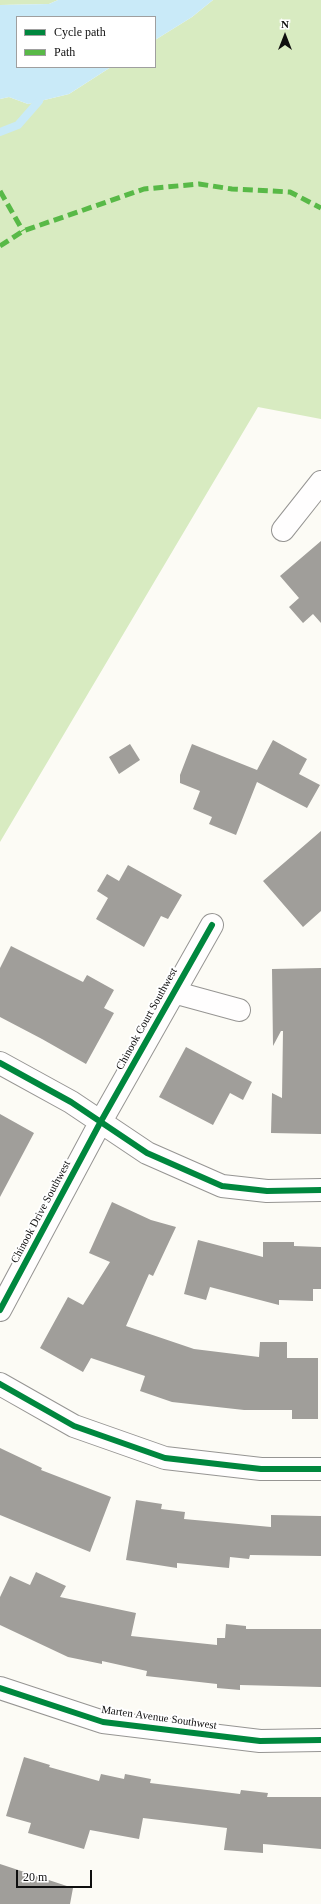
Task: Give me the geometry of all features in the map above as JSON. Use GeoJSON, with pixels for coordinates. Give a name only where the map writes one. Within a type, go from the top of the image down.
{"type":"FeatureCollection","features":[{"type":"Feature","properties":{"kind":"street"},"geometry":{"type":"LineString","coordinates":[[283,530],[320,486]]}},
{"type":"Feature","properties":{"kind":"street","name":"Chinook Court Southwest"},"geometry":{"type":"LineString","coordinates":[[100,1123],[212,924]]}},
{"type":"Feature","properties":{"kind":"street","name":"Chinook Court Southwest"},"geometry":{"type":"LineString","coordinates":[[173,992],[239,1010]]}},
{"type":"Feature","properties":{"kind":"street"},"geometry":{"type":"LineString","coordinates":[[0,1063],[70,1102],[147,1153],[222,1186],[267,1191],[321,1190]]}},
{"type":"Feature","properties":{"kind":"street","name":"Chinook Drive Southwest"},"geometry":{"type":"LineString","coordinates":[[0,1310],[100,1123]]}},
{"type":"Feature","properties":{"kind":"street"},"geometry":{"type":"LineString","coordinates":[[0,1384],[74,1426],[165,1458],[261,1469],[321,1469]]}},
{"type":"Feature","properties":{"kind":"street","name":"Marten Avenue Southwest"},"geometry":{"type":"LineString","coordinates":[[0,1688],[103,1722],[260,1740],[321,1740]]}},
{"type":"Feature","properties":{"kind":"green space"},"geometry":{"type":"Polygon","coordinates":[[[0,0],[58,0],[49,4],[0,5],[0,0]]]}},
{"type":"Feature","properties":{"kind":"green space"},"geometry":{"type":"Polygon","coordinates":[[[213,0],[321,0],[321,419],[258,407],[0,842],[0,99],[9,97],[28,104],[69,94],[109,68],[156,68],[156,39],[192,17],[213,0]]]}},
{"type":"Feature","properties":{"kind":"water"},"geometry":{"type":"Polygon","coordinates":[[[58,0],[213,0],[192,17],[156,39],[156,16],[16,16],[16,68],[109,68],[69,94],[28,104],[9,97],[0,99],[0,5],[49,4],[58,0]]]}},
{"type":"Feature","properties":{"kind":"building"},"geometry":{"type":"Polygon","coordinates":[[[321,541],[321,623],[313,614],[303,623],[289,607],[299,598],[280,576],[321,541]]]}},
{"type":"Feature","properties":{"kind":"building"},"geometry":{"type":"Polygon","coordinates":[[[273,740],[307,759],[299,774],[320,785],[307,808],[257,782],[236,835],[209,824],[212,817],[193,809],[200,791],[180,783],[180,775],[192,744],[257,770],[273,740]]]}},
{"type":"Feature","properties":{"kind":"building"},"geometry":{"type":"Polygon","coordinates":[[[130,744],[140,760],[119,774],[109,757],[130,744]]]}},
{"type":"Feature","properties":{"kind":"building"},"geometry":{"type":"Polygon","coordinates":[[[321,831],[321,911],[303,927],[263,881],[321,831]]]}},
{"type":"Feature","properties":{"kind":"building"},"geometry":{"type":"Polygon","coordinates":[[[128,865],[182,895],[168,919],[161,916],[144,947],[96,919],[108,898],[97,891],[107,874],[119,881],[128,865]]]}},
{"type":"Feature","properties":{"kind":"building"},"geometry":{"type":"Polygon","coordinates":[[[11,946],[83,982],[87,975],[114,990],[104,1008],[114,1013],[86,1064],[0,1017],[0,968],[11,946]]]}},
{"type":"Feature","properties":{"kind":"building"},"geometry":{"type":"Polygon","coordinates":[[[321,968],[321,1134],[271,1133],[272,1093],[282,1098],[283,1031],[281,1031],[273,1046],[272,969],[321,968]]]}},
{"type":"Feature","properties":{"kind":"building"},"geometry":{"type":"Polygon","coordinates":[[[186,1047],[252,1082],[243,1100],[230,1093],[213,1125],[159,1097],[186,1047]]]}},
{"type":"Feature","properties":{"kind":"building"},"geometry":{"type":"Polygon","coordinates":[[[0,1114],[34,1133],[0,1197],[0,1114]]]}},
{"type":"Feature","properties":{"kind":"building"},"geometry":{"type":"Polygon","coordinates":[[[112,1202],[151,1220],[176,1227],[153,1276],[149,1274],[126,1326],[194,1349],[259,1357],[260,1342],[287,1342],[287,1358],[318,1358],[318,1419],[292,1419],[292,1410],[244,1410],[172,1402],[140,1391],[145,1376],[91,1358],[83,1372],[40,1348],[68,1297],[83,1305],[110,1262],[89,1253],[112,1202]]]}},
{"type":"Feature","properties":{"kind":"building"},"geometry":{"type":"Polygon","coordinates":[[[198,1240],[263,1257],[263,1242],[294,1242],[294,1246],[321,1247],[321,1289],[313,1289],[313,1301],[279,1300],[279,1305],[210,1287],[206,1300],[184,1294],[198,1240]]]}},
{"type":"Feature","properties":{"kind":"building"},"geometry":{"type":"Polygon","coordinates":[[[0,1448],[42,1468],[41,1470],[111,1497],[90,1552],[0,1515],[0,1448]]]}},
{"type":"Feature","properties":{"kind":"building"},"geometry":{"type":"Polygon","coordinates":[[[136,1500],[162,1504],[161,1509],[185,1512],[184,1519],[271,1527],[271,1515],[321,1516],[321,1556],[250,1555],[249,1559],[230,1557],[229,1568],[177,1563],[177,1568],[126,1560],[136,1500]]]}},
{"type":"Feature","properties":{"kind":"building"},"geometry":{"type":"Polygon","coordinates":[[[36,1572],[66,1586],[60,1597],[136,1613],[131,1636],[217,1645],[217,1638],[225,1638],[226,1624],[246,1626],[246,1629],[321,1629],[321,1687],[240,1685],[240,1690],[217,1688],[217,1684],[146,1676],[147,1671],[102,1661],[102,1664],[68,1657],[0,1625],[0,1597],[10,1576],[30,1585],[36,1572]]]}},
{"type":"Feature","properties":{"kind":"building"},"geometry":{"type":"Polygon","coordinates":[[[24,1757],[50,1765],[49,1767],[99,1781],[101,1774],[124,1779],[125,1774],[151,1779],[150,1783],[240,1794],[241,1790],[268,1793],[267,1797],[321,1797],[321,1849],[263,1844],[263,1853],[224,1850],[227,1828],[143,1818],[139,1839],[90,1830],[84,1849],[28,1833],[31,1823],[6,1816],[24,1757]]]}},
{"type":"Feature","properties":{"kind":"building"},"geometry":{"type":"Polygon","coordinates":[[[0,1864],[73,1888],[70,1904],[0,1904],[0,1864]]]}},
{"type":"Feature","properties":{"kind":"waterway"},"geometry":{"type":"LineString","coordinates":[[0,132],[18,125],[39,101]]}},
{"type":"Feature","properties":{"kind":"marked path"},"geometry":{"type":"LineString","coordinates":[[0,246],[23,231],[144,189],[199,184],[232,189],[290,192],[321,208]]}},
{"type":"Feature","properties":{"kind":"marked path"},"geometry":{"type":"LineString","coordinates":[[0,191],[23,231]]}},
{"type":"Feature","properties":{"kind":"cycle path"},"geometry":{"type":"LineString","coordinates":[[0,1310],[100,1123],[212,925]]}},
{"type":"Feature","properties":{"kind":"cycle path"},"geometry":{"type":"LineString","coordinates":[[0,1063],[71,1102],[147,1153],[222,1186],[267,1191],[321,1190]]}},
{"type":"Feature","properties":{"kind":"cycle path"},"geometry":{"type":"LineString","coordinates":[[0,1384],[74,1426],[165,1458],[261,1469],[321,1469]]}},
{"type":"Feature","properties":{"kind":"cycle path"},"geometry":{"type":"LineString","coordinates":[[0,1688],[103,1722],[260,1741],[321,1740]]}}]}
